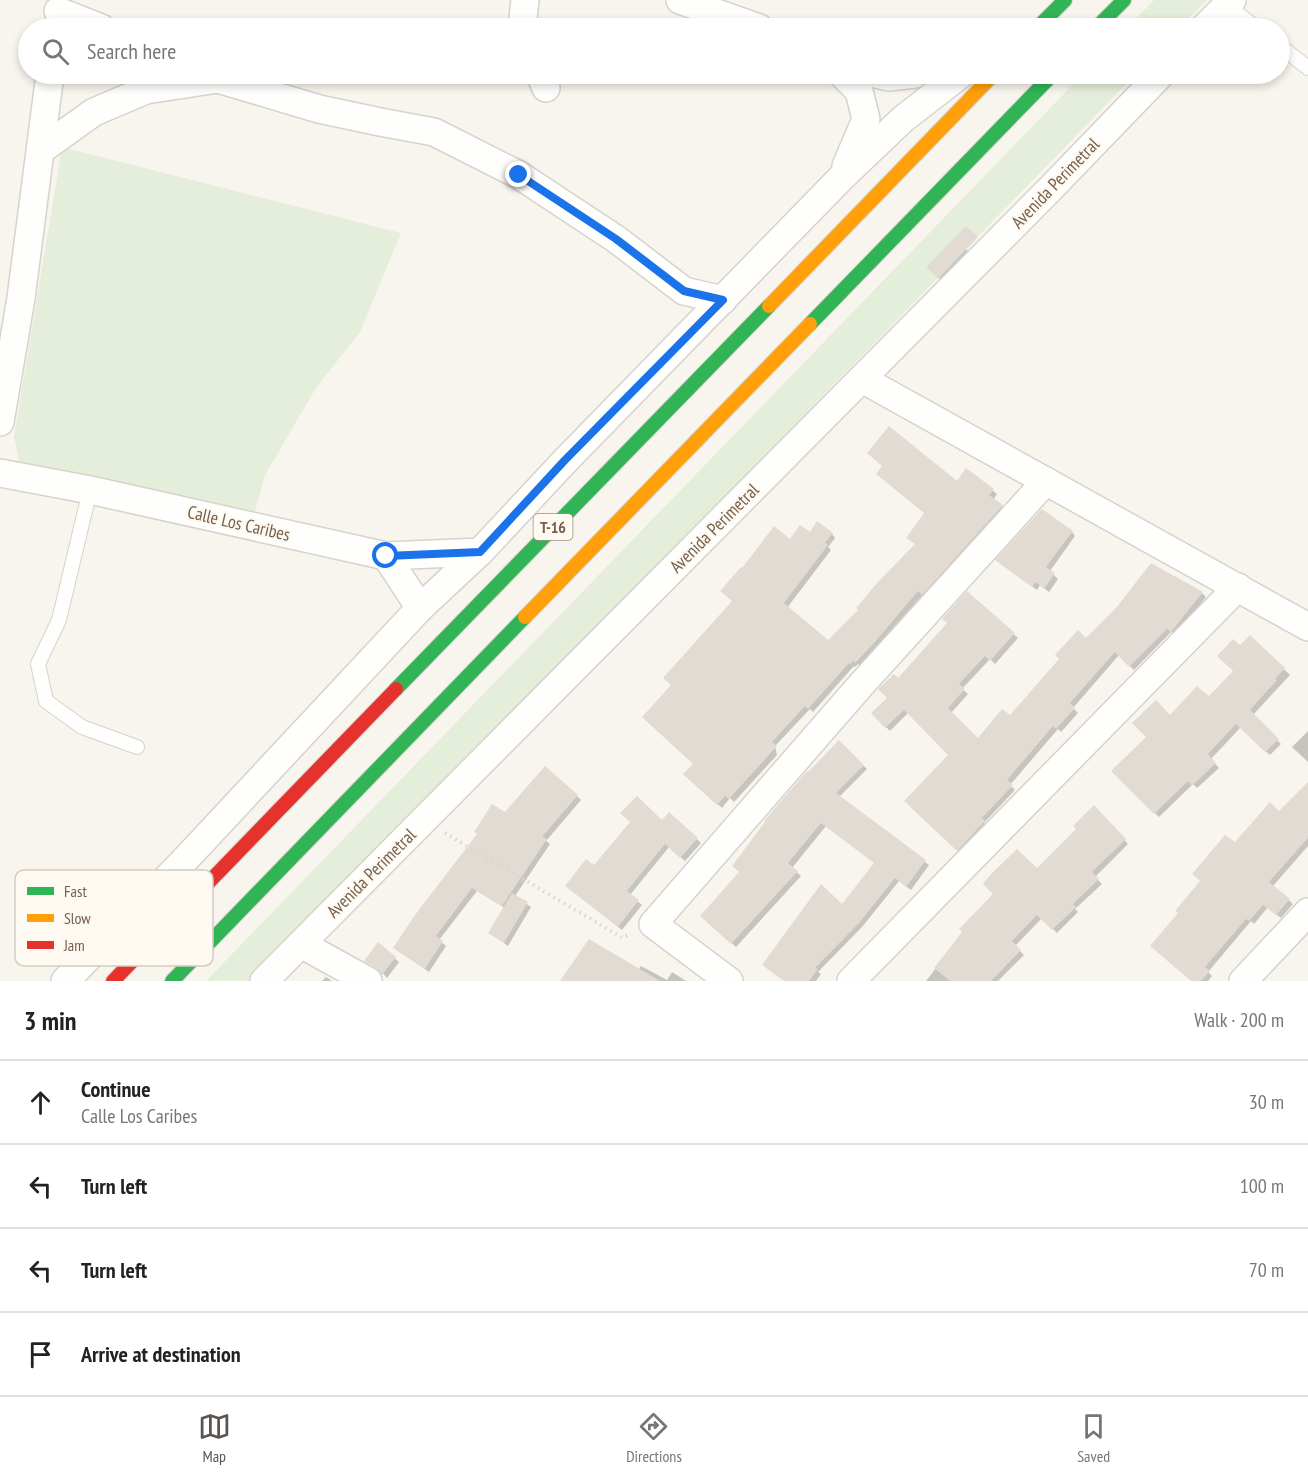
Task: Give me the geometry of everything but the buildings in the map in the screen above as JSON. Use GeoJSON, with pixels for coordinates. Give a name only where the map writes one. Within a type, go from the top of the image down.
{"type":"FeatureCollection","features":[{"type":"Feature","properties":{"kind":"highway"},"geometry":{"type":"LineString","coordinates":[[1048,18],[1065,0]]}},
{"type":"Feature","properties":{"kind":"highway"},"geometry":{"type":"LineString","coordinates":[[1106,18],[1124,0]]}},
{"type":"Feature","properties":{"kind":"highway","name":"T-16"},"geometry":{"type":"LineString","coordinates":[[213,878],[984,84]]}},
{"type":"Feature","properties":{"kind":"highway","name":"T-16"},"geometry":{"type":"LineString","coordinates":[[213,939],[1043,84]]}},
{"type":"Feature","properties":{"kind":"highway","name":"T-16"},"geometry":{"type":"LineString","coordinates":[[113,981],[128,966]]}},
{"type":"Feature","properties":{"kind":"highway","name":"T-16"},"geometry":{"type":"LineString","coordinates":[[172,981],[187,966]]}},
{"type":"Feature","properties":{"kind":"street"},"geometry":{"type":"LineString","coordinates":[[523,18],[525,0]]}},
{"type":"Feature","properties":{"kind":"street"},"geometry":{"type":"LineString","coordinates":[[680,0],[731,18]]}},
{"type":"Feature","properties":{"kind":"street"},"geometry":{"type":"LineString","coordinates":[[1214,18],[1229,3]]}},
{"type":"Feature","properties":{"kind":"street"},"geometry":{"type":"LineString","coordinates":[[0,422],[21,298],[49,84]]}},
{"type":"Feature","properties":{"kind":"street"},"geometry":{"type":"LineString","coordinates":[[41,150],[94,112],[146,90],[174,84]]}},
{"type":"Feature","properties":{"kind":"street"},"geometry":{"type":"LineString","coordinates":[[238,84],[319,109],[434,132],[519,175],[616,239],[684,291],[723,300]]}},
{"type":"Feature","properties":{"kind":"street"},"geometry":{"type":"LineString","coordinates":[[841,178],[866,119],[859,91],[852,84]]}},
{"type":"Feature","properties":{"kind":"street"},"geometry":{"type":"LineString","coordinates":[[174,870],[420,608],[480,552],[565,460],[841,178],[903,119],[948,84]]}},
{"type":"Feature","properties":{"kind":"street","name":"Avenida Perimetral"},"geometry":{"type":"LineString","coordinates":[[264,981],[1151,84]]}},
{"type":"Feature","properties":{"kind":"street"},"geometry":{"type":"LineString","coordinates":[[862,379],[1308,627]]}},
{"type":"Feature","properties":{"kind":"street","name":"Calle Los Caribes"},"geometry":{"type":"LineString","coordinates":[[0,473],[90,490],[386,556],[480,552]]}},
{"type":"Feature","properties":{"kind":"street"},"geometry":{"type":"LineString","coordinates":[[729,981],[653,924],[860,686],[1046,481]]}},
{"type":"Feature","properties":{"kind":"street"},"geometry":{"type":"LineString","coordinates":[[386,556],[420,608]]}},
{"type":"Feature","properties":{"kind":"street"},"geometry":{"type":"LineString","coordinates":[[851,981],[1238,587]]}},
{"type":"Feature","properties":{"kind":"street"},"geometry":{"type":"LineString","coordinates":[[1243,981],[1308,912]]}},
{"type":"Feature","properties":{"kind":"street"},"geometry":{"type":"LineString","coordinates":[[301,944],[368,981]]}},
{"type":"Feature","properties":{"kind":"street"},"geometry":{"type":"LineString","coordinates":[[65,981],[80,966]]}},
{"type":"Feature","properties":{"kind":"lane"},"geometry":{"type":"LineString","coordinates":[[1229,3],[1246,18]]}},
{"type":"Feature","properties":{"kind":"lane"},"geometry":{"type":"LineString","coordinates":[[1290,54],[1308,68]]}},
{"type":"Feature","properties":{"kind":"lane"},"geometry":{"type":"LineString","coordinates":[[90,490],[59,620],[38,664],[46,702],[82,727],[137,747]]}},
{"type":"Feature","properties":{"kind":"path"},"geometry":{"type":"LineString","coordinates":[[423,820],[623,938],[653,924]]}},
{"type":"Feature","properties":{"kind":"green space"},"geometry":{"type":"Polygon","coordinates":[[[1154,0],[1207,0],[1189,18],[1136,18],[1154,0]]]}},
{"type":"Feature","properties":{"kind":"green space"},"geometry":{"type":"Polygon","coordinates":[[[1073,84],[1126,84],[254,981],[206,981],[1073,84]]]}},
{"type":"Feature","properties":{"kind":"green space"},"geometry":{"type":"Polygon","coordinates":[[[62,147],[401,233],[360,332],[316,388],[265,475],[252,522],[60,487],[19,462],[14,436],[62,147]]]}},
{"type":"Feature","properties":{"kind":"traffic: fast"},"geometry":{"type":"LineString","coordinates":[[1047,18],[1065,0]]}},
{"type":"Feature","properties":{"kind":"traffic: fast"},"geometry":{"type":"LineString","coordinates":[[1106,18],[1124,0]]}},
{"type":"Feature","properties":{"kind":"traffic: fast"},"geometry":{"type":"LineString","coordinates":[[810,324],[1043,84]]}},
{"type":"Feature","properties":{"kind":"traffic: fast"},"geometry":{"type":"LineString","coordinates":[[396,689],[769,306]]}},
{"type":"Feature","properties":{"kind":"traffic: fast"},"geometry":{"type":"LineString","coordinates":[[213,939],[525,617]]}},
{"type":"Feature","properties":{"kind":"traffic: fast"},"geometry":{"type":"LineString","coordinates":[[172,981],[187,966]]}},
{"type":"Feature","properties":{"kind":"traffic: slow"},"geometry":{"type":"LineString","coordinates":[[769,306],[984,84]]}},
{"type":"Feature","properties":{"kind":"traffic: slow"},"geometry":{"type":"LineString","coordinates":[[525,617],[810,324]]}},
{"type":"Feature","properties":{"kind":"traffic: jam"},"geometry":{"type":"LineString","coordinates":[[213,878],[396,689]]}},
{"type":"Feature","properties":{"kind":"traffic: jam"},"geometry":{"type":"LineString","coordinates":[[113,981],[128,966]]}},
{"type":"Feature","properties":{"kind":"route"},"geometry":{"type":"LineString","coordinates":[[386,556],[480,552],[565,460],[723,300],[684,291],[616,239],[519,175]]}}]}
